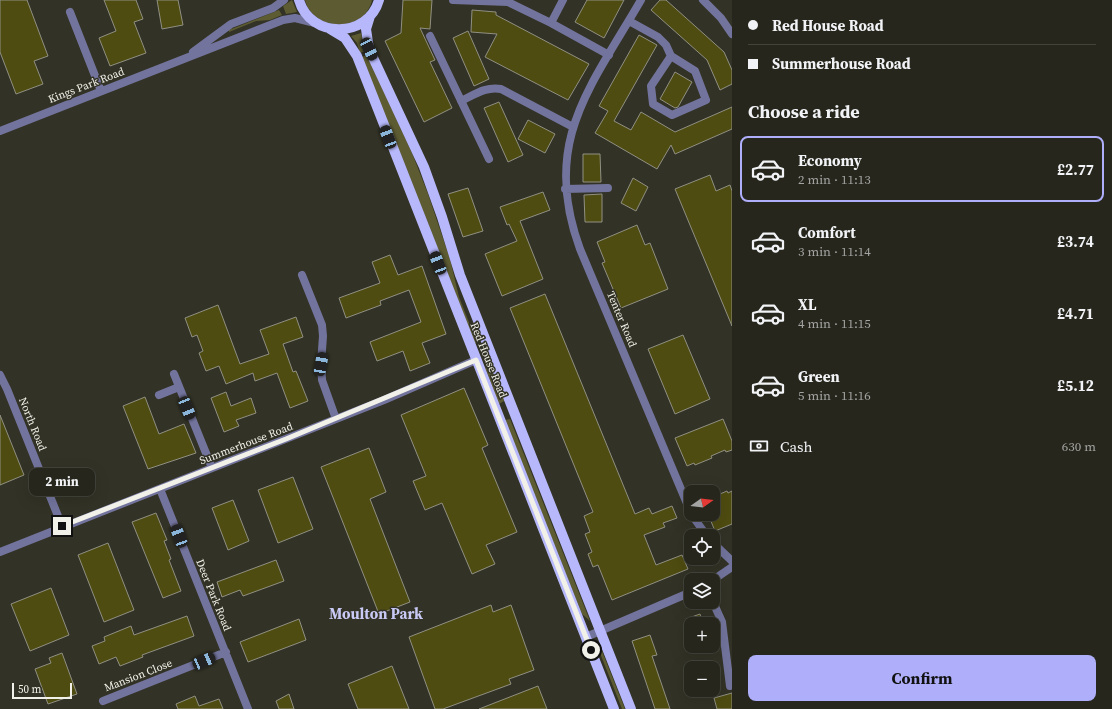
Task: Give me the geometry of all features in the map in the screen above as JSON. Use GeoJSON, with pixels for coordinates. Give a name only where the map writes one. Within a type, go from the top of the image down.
{"type":"FeatureCollection","features":[{"type":"Feature","properties":{"kind":"main road"},"geometry":{"type":"LineString","coordinates":[[299,0],[304,11],[315,22]]}},
{"type":"Feature","properties":{"kind":"main road"},"geometry":{"type":"LineString","coordinates":[[379,0],[370,16],[366,29],[369,49],[424,166],[442,217],[460,276],[631,709]]}},
{"type":"Feature","properties":{"kind":"main road"},"geometry":{"type":"LineString","coordinates":[[330,30],[352,28],[370,16]]}},
{"type":"Feature","properties":{"kind":"main road","name":"Red House Road"},"geometry":{"type":"LineString","coordinates":[[315,22],[345,38],[356,56],[614,709]]}},
{"type":"Feature","properties":{"kind":"main road"},"geometry":{"type":"LineString","coordinates":[[460,276],[462,296],[482,347],[481,354],[476,360]]}},
{"type":"Feature","properties":{"kind":"street","name":"Kings Park Road"},"geometry":{"type":"LineString","coordinates":[[181,60],[231,24],[272,8],[284,0]]}},
{"type":"Feature","properties":{"kind":"street"},"geometry":{"type":"LineString","coordinates":[[453,0],[508,2],[551,23],[609,55]]}},
{"type":"Feature","properties":{"kind":"street"},"geometry":{"type":"LineString","coordinates":[[551,23],[563,0]]}},
{"type":"Feature","properties":{"kind":"street","name":"Tenter Road"},"geometry":{"type":"LineString","coordinates":[[642,0],[609,55],[581,106],[572,127],[566,156],[565,189],[570,218],[580,249],[684,497]]}},
{"type":"Feature","properties":{"kind":"street"},"geometry":{"type":"LineString","coordinates":[[703,0],[721,18],[732,34]]}},
{"type":"Feature","properties":{"kind":"street"},"geometry":{"type":"LineString","coordinates":[[70,12],[102,91]]}},
{"type":"Feature","properties":{"kind":"street","name":"Kings Park Road"},"geometry":{"type":"LineString","coordinates":[[0,131],[283,20],[295,18],[315,22]]}},
{"type":"Feature","properties":{"kind":"street"},"geometry":{"type":"LineString","coordinates":[[629,21],[658,37],[666,45],[671,56],[695,70],[706,100],[672,115],[653,104],[651,86],[671,56]]}},
{"type":"Feature","properties":{"kind":"street"},"geometry":{"type":"LineString","coordinates":[[430,36],[489,159]]}},
{"type":"Feature","properties":{"kind":"street"},"geometry":{"type":"LineString","coordinates":[[461,101],[484,90],[492,88],[501,89],[572,127]]}},
{"type":"Feature","properties":{"kind":"street"},"geometry":{"type":"LineString","coordinates":[[565,189],[608,188]]}},
{"type":"Feature","properties":{"kind":"street"},"geometry":{"type":"LineString","coordinates":[[302,275],[322,326],[322,380],[336,419]]}},
{"type":"Feature","properties":{"kind":"street","name":"Summerhouse Road"},"geometry":{"type":"LineString","coordinates":[[0,552],[62,526],[336,419],[476,360]]}},
{"type":"Feature","properties":{"kind":"street"},"geometry":{"type":"LineString","coordinates":[[174,374],[212,468]]}},
{"type":"Feature","properties":{"kind":"street","name":"North Road"},"geometry":{"type":"LineString","coordinates":[[0,375],[4,390],[62,526]]}},
{"type":"Feature","properties":{"kind":"street"},"geometry":{"type":"LineString","coordinates":[[159,395],[179,387]]}},
{"type":"Feature","properties":{"kind":"street","name":"Deer Park Road"},"geometry":{"type":"LineString","coordinates":[[160,488],[248,709]]}},
{"type":"Feature","properties":{"kind":"street"},"geometry":{"type":"LineString","coordinates":[[720,550],[732,561]]}},
{"type":"Feature","properties":{"kind":"street"},"geometry":{"type":"LineString","coordinates":[[720,575],[732,566]]}},
{"type":"Feature","properties":{"kind":"street"},"geometry":{"type":"LineString","coordinates":[[586,637],[684,595]]}},
{"type":"Feature","properties":{"kind":"street"},"geometry":{"type":"LineString","coordinates":[[716,609],[722,622],[730,686]]}},
{"type":"Feature","properties":{"kind":"street","name":"Mansion Close"},"geometry":{"type":"LineString","coordinates":[[104,701],[226,652]]}},
{"type":"Feature","properties":{"kind":"shaded area"},"geometry":{"type":"Polygon","coordinates":[[[292,0],[297,12],[286,14],[283,6],[292,0]]]}},
{"type":"Feature","properties":{"kind":"shaded area"},"geometry":{"type":"Polygon","coordinates":[[[305,0],[372,0],[367,11],[360,18],[350,23],[339,24],[328,23],[318,18],[310,11],[305,0]]]}},
{"type":"Feature","properties":{"kind":"shaded area"},"geometry":{"type":"Polygon","coordinates":[[[279,10],[282,15],[270,20],[256,21],[229,32],[229,30],[279,10]]]}},
{"type":"Feature","properties":{"kind":"shaded area"},"geometry":{"type":"Polygon","coordinates":[[[361,33],[365,51],[360,53],[357,43],[351,36],[361,33]]]}},
{"type":"Feature","properties":{"kind":"shaded area"},"geometry":{"type":"Polygon","coordinates":[[[367,55],[412,153],[428,194],[450,259],[459,297],[477,343],[475,343],[362,57],[367,55]]]}},
{"type":"Feature","properties":{"kind":"shaded area"},"geometry":{"type":"Polygon","coordinates":[[[485,367],[494,375],[504,401],[499,404],[485,367]]]}},
{"type":"Feature","properties":{"kind":"shaded area"},"geometry":{"type":"Polygon","coordinates":[[[510,419],[590,621],[582,614],[505,420],[510,419]]]}},
{"type":"Feature","properties":{"kind":"shaded area"},"geometry":{"type":"Polygon","coordinates":[[[600,646],[625,709],[622,709],[598,648],[600,646]]]}},
{"type":"Feature","properties":{"kind":"building"},"geometry":{"type":"Polygon","coordinates":[[[0,0],[27,0],[48,56],[34,61],[43,84],[16,94],[0,52],[0,0]]]}},
{"type":"Feature","properties":{"kind":"building"},"geometry":{"type":"Polygon","coordinates":[[[104,0],[136,0],[143,19],[134,22],[146,53],[110,66],[99,38],[116,31],[104,0]]]}},
{"type":"Feature","properties":{"kind":"building"},"geometry":{"type":"Polygon","coordinates":[[[157,0],[178,0],[183,25],[162,29],[157,0]]]}},
{"type":"Feature","properties":{"kind":"building"},"geometry":{"type":"Polygon","coordinates":[[[403,0],[432,0],[430,29],[420,28],[435,60],[430,62],[452,108],[424,122],[385,41],[401,33],[403,0]]]}},
{"type":"Feature","properties":{"kind":"building"},"geometry":{"type":"Polygon","coordinates":[[[587,0],[624,0],[604,38],[575,22],[587,0]]]}},
{"type":"Feature","properties":{"kind":"building"},"geometry":{"type":"Polygon","coordinates":[[[660,0],[666,0],[724,52],[732,70],[732,84],[720,90],[707,60],[651,10],[660,0]]]}},
{"type":"Feature","properties":{"kind":"building"},"geometry":{"type":"Polygon","coordinates":[[[472,10],[496,12],[496,15],[589,64],[568,100],[485,57],[497,34],[471,32],[472,10]]]}},
{"type":"Feature","properties":{"kind":"building"},"geometry":{"type":"Polygon","coordinates":[[[468,31],[489,79],[474,86],[453,38],[468,31]]]}},
{"type":"Feature","properties":{"kind":"building"},"geometry":{"type":"Polygon","coordinates":[[[639,35],[657,45],[614,121],[631,130],[641,112],[675,132],[732,107],[732,129],[675,154],[671,145],[657,169],[595,133],[608,111],[599,106],[639,35]]]}},
{"type":"Feature","properties":{"kind":"building"},"geometry":{"type":"Polygon","coordinates":[[[675,72],[692,82],[678,107],[675,108],[660,99],[675,72]]]}},
{"type":"Feature","properties":{"kind":"building"},"geometry":{"type":"Polygon","coordinates":[[[499,102],[523,155],[508,162],[484,108],[499,102]]]}},
{"type":"Feature","properties":{"kind":"building"},"geometry":{"type":"Polygon","coordinates":[[[528,120],[555,134],[545,153],[518,139],[528,120]]]}},
{"type":"Feature","properties":{"kind":"building"},"geometry":{"type":"Polygon","coordinates":[[[583,154],[600,154],[601,182],[583,182],[583,154]]]}},
{"type":"Feature","properties":{"kind":"building"},"geometry":{"type":"Polygon","coordinates":[[[710,175],[716,191],[730,185],[732,191],[732,326],[675,189],[710,175]]]}},
{"type":"Feature","properties":{"kind":"building"},"geometry":{"type":"Polygon","coordinates":[[[633,178],[648,187],[636,211],[621,203],[633,178]]]}},
{"type":"Feature","properties":{"kind":"building"},"geometry":{"type":"Polygon","coordinates":[[[468,188],[483,231],[463,237],[448,194],[468,188]]]}},
{"type":"Feature","properties":{"kind":"building"},"geometry":{"type":"Polygon","coordinates":[[[543,192],[550,210],[520,221],[543,279],[502,296],[485,254],[517,241],[509,224],[507,225],[500,207],[543,192]]]}},
{"type":"Feature","properties":{"kind":"building"},"geometry":{"type":"Polygon","coordinates":[[[602,194],[602,222],[585,222],[584,195],[602,194]]]}},
{"type":"Feature","properties":{"kind":"building"},"geometry":{"type":"Polygon","coordinates":[[[637,225],[645,245],[650,243],[668,289],[621,308],[602,263],[605,262],[597,242],[637,225]]]}},
{"type":"Feature","properties":{"kind":"building"},"geometry":{"type":"Polygon","coordinates":[[[390,255],[398,275],[422,266],[446,334],[422,343],[430,363],[410,371],[403,351],[377,361],[370,342],[421,322],[409,290],[380,301],[381,305],[346,318],[339,298],[380,283],[372,262],[390,255]]]}},
{"type":"Feature","properties":{"kind":"building"},"geometry":{"type":"Polygon","coordinates":[[[545,294],[635,514],[649,508],[652,514],[672,506],[677,518],[663,523],[665,527],[644,535],[656,565],[682,555],[684,565],[686,565],[688,569],[612,600],[598,565],[593,567],[588,554],[592,552],[585,534],[590,532],[584,516],[593,512],[510,308],[545,294]]]}},
{"type":"Feature","properties":{"kind":"building"},"geometry":{"type":"Polygon","coordinates":[[[218,305],[240,364],[269,354],[260,330],[296,317],[303,337],[283,344],[293,372],[296,371],[308,401],[290,408],[277,373],[255,381],[253,373],[226,384],[219,366],[206,371],[199,353],[203,351],[197,335],[192,337],[185,318],[218,305]]]}},
{"type":"Feature","properties":{"kind":"building"},"geometry":{"type":"Polygon","coordinates":[[[683,335],[710,399],[675,414],[648,349],[683,335]]]}},
{"type":"Feature","properties":{"kind":"building"},"geometry":{"type":"Polygon","coordinates":[[[464,388],[488,445],[482,448],[517,532],[486,545],[495,564],[472,574],[442,503],[425,510],[413,481],[426,476],[401,415],[464,388]]]}},
{"type":"Feature","properties":{"kind":"building"},"geometry":{"type":"Polygon","coordinates":[[[226,392],[231,406],[251,398],[256,413],[236,420],[239,426],[224,432],[211,398],[226,392]]]}},
{"type":"Feature","properties":{"kind":"building"},"geometry":{"type":"Polygon","coordinates":[[[145,397],[159,434],[184,424],[196,453],[148,469],[123,406],[145,397]]]}},
{"type":"Feature","properties":{"kind":"building"},"geometry":{"type":"Polygon","coordinates":[[[0,415],[24,475],[0,485],[0,415]]]}},
{"type":"Feature","properties":{"kind":"building"},"geometry":{"type":"Polygon","coordinates":[[[723,419],[732,441],[732,450],[726,452],[725,450],[711,456],[712,458],[695,465],[694,463],[687,466],[675,438],[723,419]]]}},
{"type":"Feature","properties":{"kind":"building"},"geometry":{"type":"Polygon","coordinates":[[[369,448],[386,492],[370,499],[410,602],[379,614],[321,467],[369,448]]]}},
{"type":"Feature","properties":{"kind":"building"},"geometry":{"type":"Polygon","coordinates":[[[293,477],[313,529],[278,543],[258,490],[293,477]]]}},
{"type":"Feature","properties":{"kind":"building"},"geometry":{"type":"Polygon","coordinates":[[[727,491],[728,493],[732,491],[732,524],[720,529],[714,529],[711,521],[720,521],[720,494],[727,491]]]}},
{"type":"Feature","properties":{"kind":"building"},"geometry":{"type":"Polygon","coordinates":[[[233,500],[249,541],[228,550],[212,508],[233,500]]]}},
{"type":"Feature","properties":{"kind":"building"},"geometry":{"type":"Polygon","coordinates":[[[156,513],[167,540],[164,541],[171,559],[169,560],[181,591],[163,598],[132,522],[156,513]]]}},
{"type":"Feature","properties":{"kind":"building"},"geometry":{"type":"Polygon","coordinates":[[[108,543],[134,610],[104,622],[78,555],[108,543]]]}},
{"type":"Feature","properties":{"kind":"building"},"geometry":{"type":"Polygon","coordinates":[[[276,560],[284,581],[243,596],[240,590],[222,597],[217,582],[276,560]]]}},
{"type":"Feature","properties":{"kind":"building"},"geometry":{"type":"Polygon","coordinates":[[[51,588],[69,635],[30,651],[11,604],[51,588]]]}},
{"type":"Feature","properties":{"kind":"building"},"geometry":{"type":"Polygon","coordinates":[[[491,605],[493,612],[511,605],[534,670],[509,679],[511,684],[443,709],[435,709],[409,637],[491,605]]]}},
{"type":"Feature","properties":{"kind":"building"},"geometry":{"type":"Polygon","coordinates":[[[700,614],[701,617],[692,617],[700,614]]]}},
{"type":"Feature","properties":{"kind":"building"},"geometry":{"type":"Polygon","coordinates":[[[187,616],[194,636],[142,655],[143,657],[120,666],[116,657],[99,664],[92,646],[105,641],[104,637],[131,626],[134,635],[187,616]]]}},
{"type":"Feature","properties":{"kind":"building"},"geometry":{"type":"Polygon","coordinates":[[[299,619],[306,640],[248,662],[240,642],[299,619]]]}},
{"type":"Feature","properties":{"kind":"building"},"geometry":{"type":"Polygon","coordinates":[[[650,635],[657,655],[652,656],[670,709],[655,709],[632,641],[650,635]]]}},
{"type":"Feature","properties":{"kind":"building"},"geometry":{"type":"Polygon","coordinates":[[[62,653],[77,694],[48,704],[35,669],[51,663],[49,658],[62,653]]]}},
{"type":"Feature","properties":{"kind":"building"},"geometry":{"type":"Polygon","coordinates":[[[392,666],[409,709],[358,709],[348,684],[392,666]]]}},
{"type":"Feature","properties":{"kind":"building"},"geometry":{"type":"Polygon","coordinates":[[[538,686],[547,709],[479,709],[538,686]]]}},
{"type":"Feature","properties":{"kind":"building"},"geometry":{"type":"Polygon","coordinates":[[[732,693],[732,709],[717,709],[714,698],[732,693]]]}},
{"type":"Feature","properties":{"kind":"building"},"geometry":{"type":"Polygon","coordinates":[[[289,694],[294,709],[279,709],[276,701],[289,694]]]}},
{"type":"Feature","properties":{"kind":"building"},"geometry":{"type":"Polygon","coordinates":[[[195,696],[199,706],[219,699],[223,709],[178,709],[176,704],[195,696]]]}},
{"type":"Feature","properties":{"kind":"district","name":"Moulton Park"},"geometry":{"type":"Point","coordinates":[376,614]}},
{"type":"Feature","properties":{"kind":"route"},"geometry":{"type":"LineString","coordinates":[[62,526],[384,400],[476,360],[591,650]]}}]}
